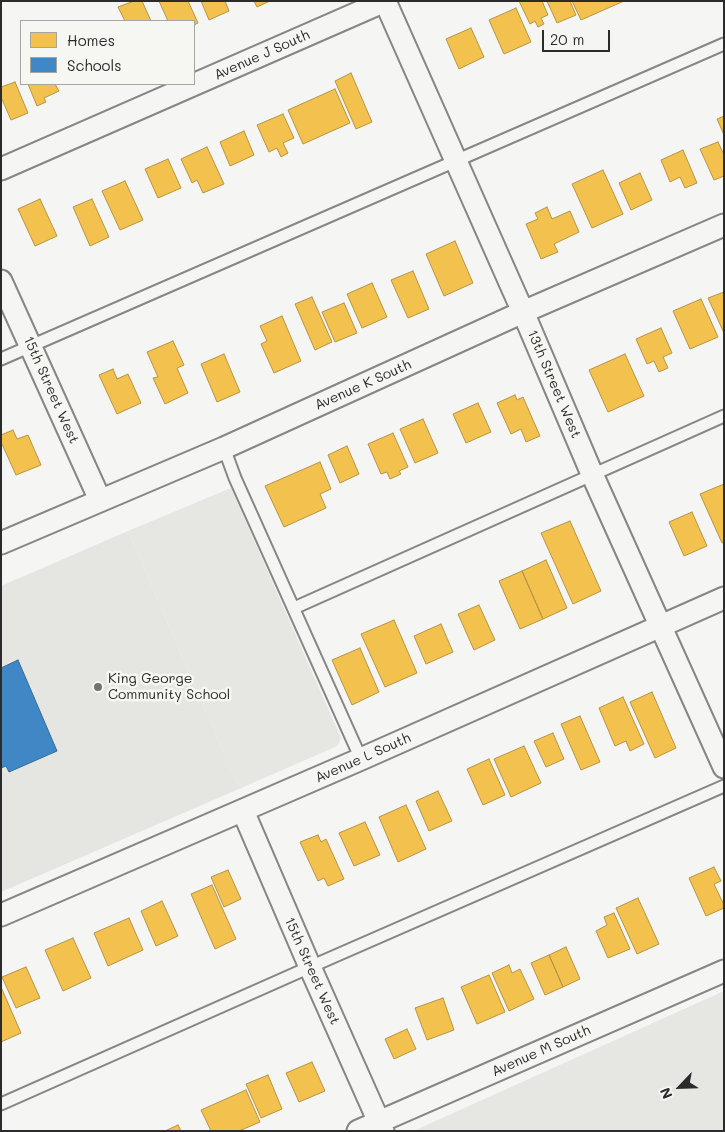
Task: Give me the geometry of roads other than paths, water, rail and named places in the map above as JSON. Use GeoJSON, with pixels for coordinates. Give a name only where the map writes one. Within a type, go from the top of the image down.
{"type":"FeatureCollection","features":[{"type":"Feature","properties":{"kind":"street","name":"13th Street West"},"geometry":{"type":"LineString","coordinates":[[385,1],[524,312],[592,474],[724,767]]}},
{"type":"Feature","properties":{"kind":"street","name":"Avenue J South"},"geometry":{"type":"LineString","coordinates":[[195,84],[385,1]]}},
{"type":"Feature","properties":{"kind":"street","name":"Avenue J South"},"geometry":{"type":"LineString","coordinates":[[1,169],[193,85]]}},
{"type":"Feature","properties":{"kind":"street","name":"Avenue K South"},"geometry":{"type":"LineString","coordinates":[[1,543],[224,448],[524,312],[724,226]]}},
{"type":"Feature","properties":{"kind":"street","name":"15th Street West"},"geometry":{"type":"LineString","coordinates":[[1,280],[100,500]]}},
{"type":"Feature","properties":{"kind":"street","name":"Avenue L South"},"geometry":{"type":"LineString","coordinates":[[1,915],[243,811],[724,598]]}},
{"type":"Feature","properties":{"kind":"street","name":"15th Street West"},"geometry":{"type":"LineString","coordinates":[[243,811],[381,1126]]}},
{"type":"Feature","properties":{"kind":"street","name":"Avenue M South"},"geometry":{"type":"LineString","coordinates":[[358,1131],[381,1126],[724,971]]}},
{"type":"Feature","properties":{"kind":"lane"},"geometry":{"type":"LineString","coordinates":[[1,359],[724,44]]}},
{"type":"Feature","properties":{"kind":"lane"},"geometry":{"type":"LineString","coordinates":[[294,608],[724,416]]}},
{"type":"Feature","properties":{"kind":"lane"},"geometry":{"type":"LineString","coordinates":[[224,448],[235,478],[361,759]]}},
{"type":"Feature","properties":{"kind":"lane"},"geometry":{"type":"LineString","coordinates":[[1,1104],[724,786]]}},
{"type":"Feature","properties":{"kind":"place","name":"King George Community School"},"geometry":{"type":"Point","coordinates":[98,687]}}]}
